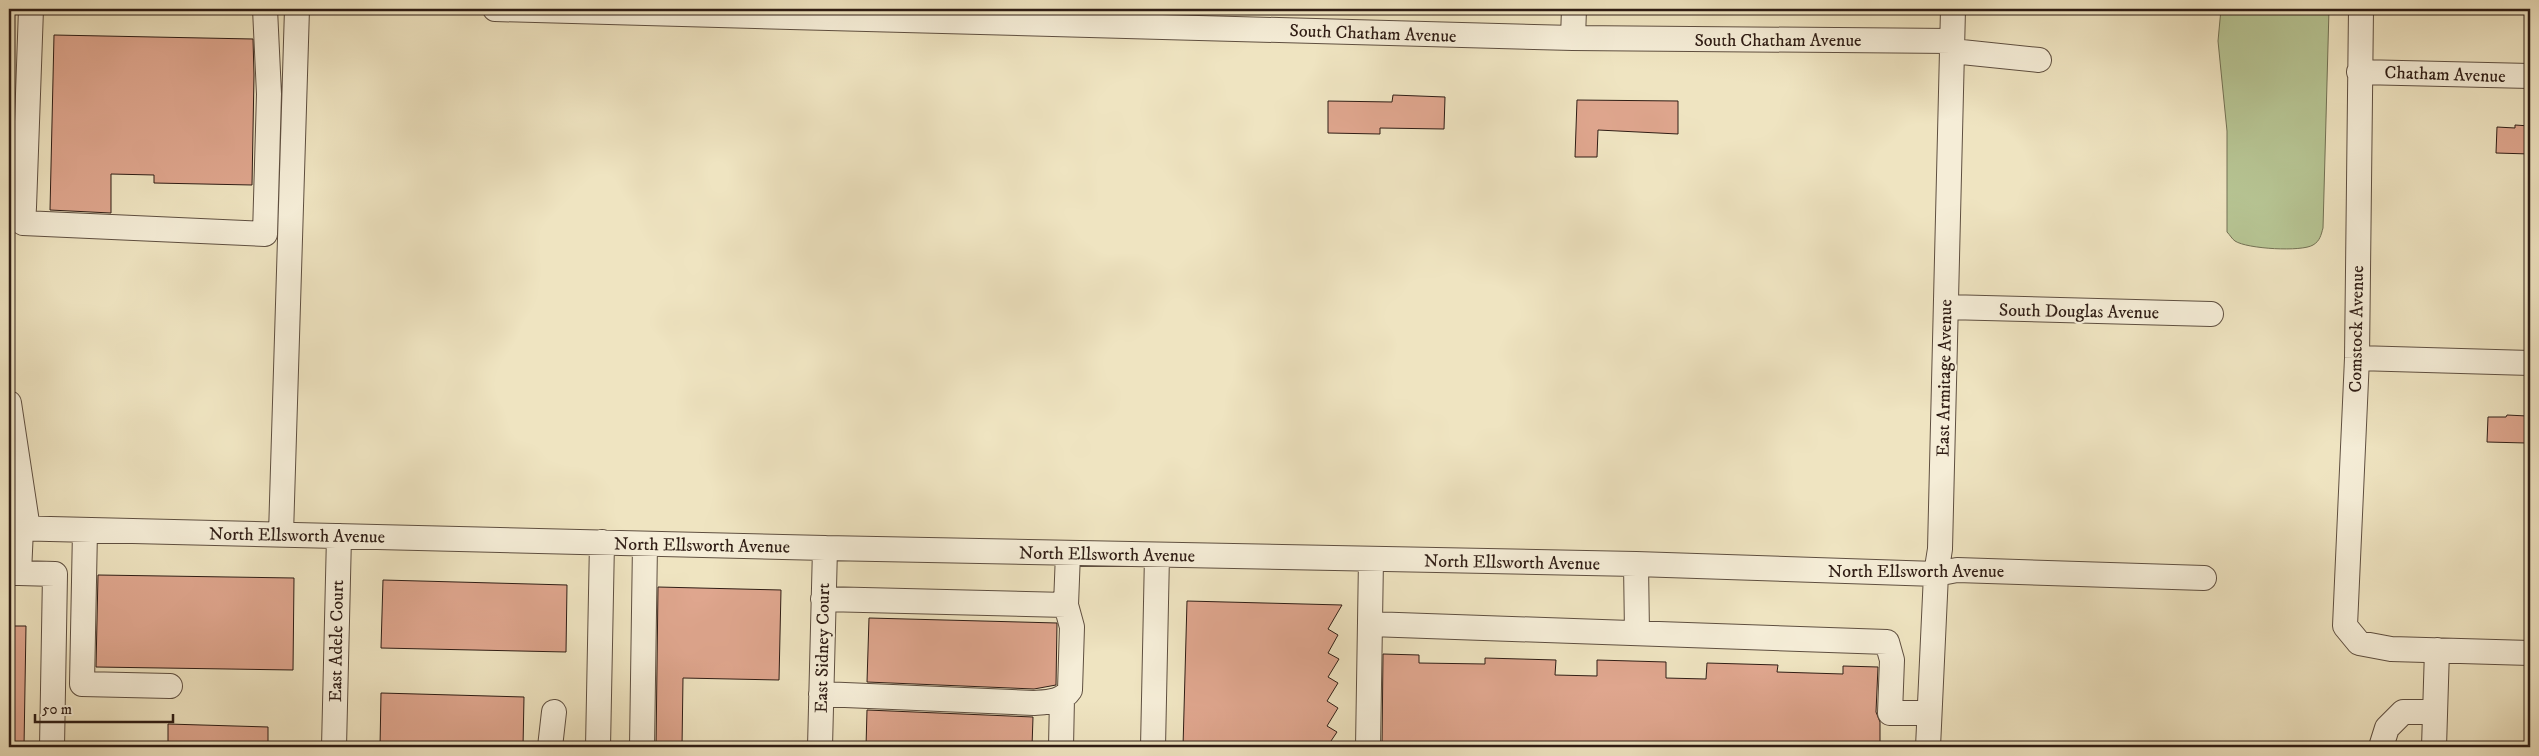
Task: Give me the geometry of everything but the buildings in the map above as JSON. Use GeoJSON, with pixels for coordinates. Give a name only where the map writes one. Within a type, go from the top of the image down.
{"type":"FeatureCollection","features":[{"type":"Feature","properties":{"kind":"street"},"geometry":{"type":"LineString","coordinates":[[31,9],[17,158],[16,206],[23,223],[265,234],[269,94],[266,9]]}},
{"type":"Feature","properties":{"kind":"street"},"geometry":{"type":"LineString","coordinates":[[281,534],[297,9]]}},
{"type":"Feature","properties":{"kind":"street","name":"South Chatham Avenue"},"geometry":{"type":"LineString","coordinates":[[495,9],[1573,38],[1952,46],[2040,60]]}},
{"type":"Feature","properties":{"kind":"street"},"geometry":{"type":"LineString","coordinates":[[1573,38],[1574,9]]}},
{"type":"Feature","properties":{"kind":"street","name":"East Armitage Avenue"},"geometry":{"type":"LineString","coordinates":[[1928,747],[1928,713],[1936,574],[1940,549],[1953,9]]}},
{"type":"Feature","properties":{"kind":"street","name":"Comstock Avenue"},"geometry":{"type":"LineString","coordinates":[[2361,9],[2357,358],[2345,626],[2359,643],[2391,649],[2437,650]]}},
{"type":"Feature","properties":{"kind":"street","name":"Chatham Avenue"},"geometry":{"type":"LineString","coordinates":[[2359,72],[2530,76]]}},
{"type":"Feature","properties":{"kind":"street","name":"South Douglas Avenue"},"geometry":{"type":"LineString","coordinates":[[1946,308],[2211,314]]}},
{"type":"Feature","properties":{"kind":"street"},"geometry":{"type":"LineString","coordinates":[[2357,358],[2530,363]]}},
{"type":"Feature","properties":{"kind":"street"},"geometry":{"type":"LineString","coordinates":[[9,403],[20,529],[14,573],[55,574],[52,747]]}},
{"type":"Feature","properties":{"kind":"street","name":"North Ellsworth Avenue"},"geometry":{"type":"LineString","coordinates":[[20,529],[825,548],[1636,564],[1936,574],[1957,570],[2204,578]]}},
{"type":"Feature","properties":{"kind":"street"},"geometry":{"type":"LineString","coordinates":[[85,530],[82,684],[170,686]]}},
{"type":"Feature","properties":{"kind":"street","name":"East Adele Court"},"geometry":{"type":"LineString","coordinates":[[334,747],[339,536]]}},
{"type":"Feature","properties":{"kind":"street"},"geometry":{"type":"LineString","coordinates":[[598,747],[602,542]]}},
{"type":"Feature","properties":{"kind":"street"},"geometry":{"type":"LineString","coordinates":[[642,747],[645,544]]}},
{"type":"Feature","properties":{"kind":"street","name":"East Sidney Court"},"geometry":{"type":"LineString","coordinates":[[820,747],[825,548]]}},
{"type":"Feature","properties":{"kind":"street"},"geometry":{"type":"LineString","coordinates":[[821,694],[1034,703],[1062,698],[1070,690],[1071,681],[1072,628],[1066,606],[1068,553]]}},
{"type":"Feature","properties":{"kind":"street"},"geometry":{"type":"LineString","coordinates":[[1153,747],[1157,555]]}},
{"type":"Feature","properties":{"kind":"street"},"geometry":{"type":"LineString","coordinates":[[1368,747],[1371,559]]}},
{"type":"Feature","properties":{"kind":"street"},"geometry":{"type":"LineString","coordinates":[[1636,564],[1637,633]]}},
{"type":"Feature","properties":{"kind":"street"},"geometry":{"type":"LineString","coordinates":[[823,599],[1066,606]]}},
{"type":"Feature","properties":{"kind":"street"},"geometry":{"type":"LineString","coordinates":[[1370,624],[1887,642],[1892,660],[1890,713],[1928,713]]}},
{"type":"Feature","properties":{"kind":"street"},"geometry":{"type":"LineString","coordinates":[[2434,747],[2437,650],[2530,653]]}},
{"type":"Feature","properties":{"kind":"street"},"geometry":{"type":"LineString","coordinates":[[1061,747],[1062,698]]}},
{"type":"Feature","properties":{"kind":"street"},"geometry":{"type":"LineString","coordinates":[[550,747],[554,712]]}},
{"type":"Feature","properties":{"kind":"street"},"geometry":{"type":"LineString","coordinates":[[2381,747],[2387,728],[2403,712],[2435,712]]}},
{"type":"Feature","properties":{"kind":"green space"},"geometry":{"type":"Polygon","coordinates":[[[2221,9],[2329,9],[2323,228],[2319,240],[2313,245],[2287,249],[2262,248],[2241,244],[2235,241],[2227,232],[2227,131],[2218,41],[2221,9]]]}}]}
